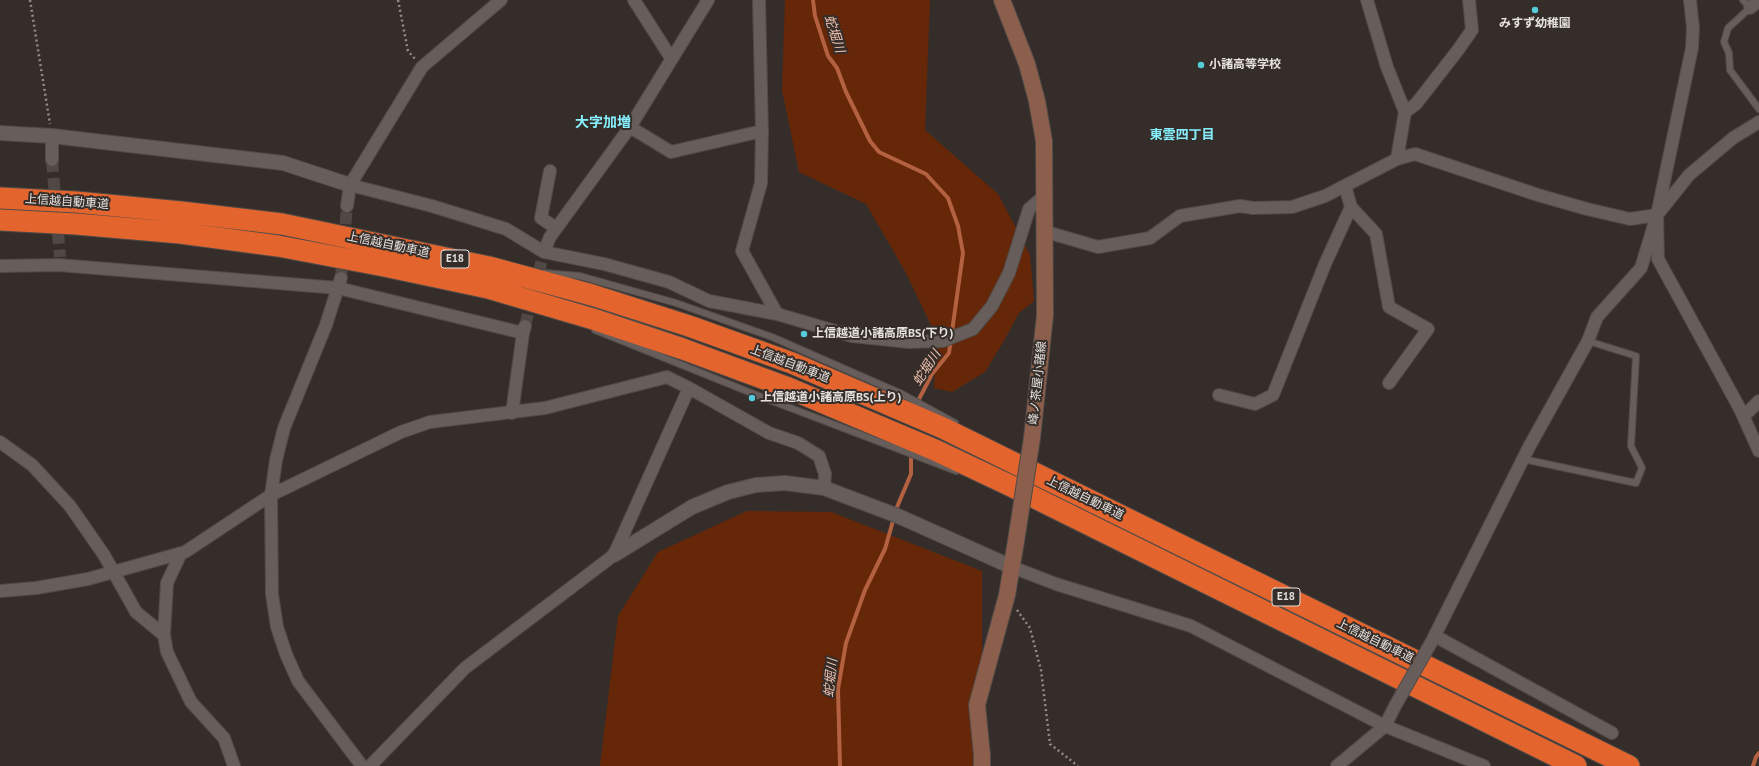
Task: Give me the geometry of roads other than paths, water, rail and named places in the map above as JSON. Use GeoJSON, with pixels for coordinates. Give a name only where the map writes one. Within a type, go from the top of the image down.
{"type":"FeatureCollection","features":[{"type":"Feature","properties":{"kind":"highway","name":"上信越自動車道"},"geometry":{"type":"LineString","coordinates":[[0,198],[84,202],[282,224],[489,267],[592,295],[689,326],[896,400],[951,425],[1012,462],[1629,766]]}},
{"type":"Feature","properties":{"kind":"highway","name":"上信越自動車道"},"geometry":{"type":"LineString","coordinates":[[0,220],[76,224],[180,233],[278,246],[384,266],[488,288],[593,318],[683,349],[786,388],[882,435],[932,455],[1101,531],[1576,766]]}},
{"type":"Feature","properties":{"kind":"main road","name":"峰ノ茶屋小諸線"},"geometry":{"type":"LineString","coordinates":[[982,766],[977,705],[1012,567],[1032,438],[1045,315],[1043,231],[1044,142],[1037,101],[1027,64],[1002,0]]}},
{"type":"Feature","properties":{"kind":"street"},"geometry":{"type":"LineString","coordinates":[[347,206],[350,185],[422,67],[501,0]]}},
{"type":"Feature","properties":{"kind":"street"},"geometry":{"type":"LineString","coordinates":[[634,0],[671,58]]}},
{"type":"Feature","properties":{"kind":"street"},"geometry":{"type":"LineString","coordinates":[[544,252],[550,237],[556,228],[630,128],[671,58],[708,0]]}},
{"type":"Feature","properties":{"kind":"street"},"geometry":{"type":"LineString","coordinates":[[759,0],[762,131],[761,183],[742,251],[777,314]]}},
{"type":"Feature","properties":{"kind":"street"},"geometry":{"type":"LineString","coordinates":[[1367,0],[1387,67],[1405,112],[1397,159]]}},
{"type":"Feature","properties":{"kind":"street"},"geometry":{"type":"LineString","coordinates":[[1405,112],[1416,104],[1472,30],[1468,0]]}},
{"type":"Feature","properties":{"kind":"street"},"geometry":{"type":"LineString","coordinates":[[1337,766],[1385,726],[1434,638],[1523,459],[1588,341],[1597,317],[1641,268],[1656,216],[1692,48],[1693,28],[1690,0]]}},
{"type":"Feature","properties":{"kind":"street"},"geometry":{"type":"LineString","coordinates":[[1759,122],[1733,138],[1689,175],[1656,216],[1658,259],[1744,416],[1759,451]]}},
{"type":"Feature","properties":{"kind":"street"},"geometry":{"type":"LineString","coordinates":[[630,128],[671,152],[762,131]]}},
{"type":"Feature","properties":{"kind":"street"},"geometry":{"type":"LineString","coordinates":[[0,133],[52,136],[283,163],[350,185],[432,206],[506,229],[544,252],[604,264],[669,282],[709,301],[777,314],[852,336],[909,342],[943,341],[973,329],[992,306],[1008,273],[1029,209],[1044,196]]}},
{"type":"Feature","properties":{"kind":"street"},"geometry":{"type":"LineString","coordinates":[[52,136],[52,160]]}},
{"type":"Feature","properties":{"kind":"street"},"geometry":{"type":"LineString","coordinates":[[1043,231],[1098,247],[1150,238],[1180,216],[1240,206],[1253,208],[1292,207],[1325,196],[1397,159],[1416,154],[1538,195],[1587,209],[1630,219],[1656,216]]}},
{"type":"Feature","properties":{"kind":"street"},"geometry":{"type":"LineString","coordinates":[[550,171],[541,218],[556,228]]}},
{"type":"Feature","properties":{"kind":"street"},"geometry":{"type":"LineString","coordinates":[[1345,186],[1351,207],[1376,234],[1389,307],[1428,329],[1390,383]]}},
{"type":"Feature","properties":{"kind":"street"},"geometry":{"type":"LineString","coordinates":[[1219,395],[1255,404],[1273,396],[1325,264],[1351,207]]}},
{"type":"Feature","properties":{"kind":"street"},"geometry":{"type":"LineString","coordinates":[[0,266],[60,261],[340,283],[524,330],[512,413]]}},
{"type":"Feature","properties":{"kind":"street"},"geometry":{"type":"LineString","coordinates":[[340,283],[326,325],[284,428],[276,460],[272,495],[272,594],[277,627],[286,654],[298,681],[362,766]]}},
{"type":"Feature","properties":{"kind":"street"},"geometry":{"type":"LineString","coordinates":[[0,591],[36,588],[88,579],[181,553],[272,495],[401,432],[430,422],[545,408],[667,378],[689,388],[768,434],[798,443],[819,456],[825,474],[824,488]]}},
{"type":"Feature","properties":{"kind":"street"},"geometry":{"type":"LineString","coordinates":[[614,555],[689,388]]}},
{"type":"Feature","properties":{"kind":"street"},"geometry":{"type":"LineString","coordinates":[[1744,416],[1759,401]]}},
{"type":"Feature","properties":{"kind":"street"},"geometry":{"type":"LineString","coordinates":[[0,442],[32,465],[70,506],[115,572],[136,612],[164,634]]}},
{"type":"Feature","properties":{"kind":"street"},"geometry":{"type":"LineString","coordinates":[[370,766],[465,668],[614,555],[692,507],[728,492],[756,485],[785,483],[824,488],[898,516],[1012,567],[1056,584],[1191,626],[1385,726],[1484,766]]}},
{"type":"Feature","properties":{"kind":"street"},"geometry":{"type":"LineString","coordinates":[[181,553],[167,583],[164,634],[167,652],[191,702],[224,738],[234,766]]}},
{"type":"Feature","properties":{"kind":"street"},"geometry":{"type":"LineString","coordinates":[[1434,638],[1612,734]]}},
{"type":"Feature","properties":{"kind":"lane"},"geometry":{"type":"LineString","coordinates":[[1754,3],[1728,28],[1724,42],[1730,53],[1730,70],[1759,109]]}},
{"type":"Feature","properties":{"kind":"lane"},"geometry":{"type":"LineString","coordinates":[[488,288],[558,316]]}},
{"type":"Feature","properties":{"kind":"lane"},"geometry":{"type":"LineString","coordinates":[[586,327],[759,396],[882,435]]}},
{"type":"Feature","properties":{"kind":"lane"},"geometry":{"type":"LineString","coordinates":[[1523,459],[1636,483],[1642,468],[1631,446],[1636,356],[1588,341]]}},
{"type":"Feature","properties":{"kind":"lane"},"geometry":{"type":"LineString","coordinates":[[968,432],[1012,462]]}},
{"type":"Feature","properties":{"kind":"lane"},"geometry":{"type":"LineString","coordinates":[[932,455],[965,475]]}},
{"type":"Feature","properties":{"kind":"lane"},"geometry":{"type":"LineString","coordinates":[[1008,493],[1101,531]]}},
{"type":"Feature","properties":{"kind":"waterway","name":"蛇堀川"},"geometry":{"type":"LineString","coordinates":[[813,0],[815,16],[828,56],[837,68],[846,92],[870,141],[879,152],[926,174],[948,198],[958,226],[963,253],[949,353],[932,374],[917,403]]}},
{"type":"Feature","properties":{"kind":"waterway","name":"蛇堀川"},"geometry":{"type":"LineString","coordinates":[[840,766],[838,689],[846,643],[865,590],[885,549],[897,507],[911,474],[911,452]]}},
{"type":"Feature","properties":{"kind":"waterway"},"geometry":{"type":"LineString","coordinates":[[1753,766],[1759,753]]}},
{"type":"Feature","properties":{"kind":"tunnel"},"geometry":{"type":"LineString","coordinates":[[52,160],[60,257]]}},
{"type":"Feature","properties":{"kind":"tunnel"},"geometry":{"type":"LineString","coordinates":[[341,278],[347,206]]}},
{"type":"Feature","properties":{"kind":"tunnel"},"geometry":{"type":"LineString","coordinates":[[525,326],[544,252]]}},
{"type":"Feature","properties":{"kind":"place","name":"みすず幼稚園"},"geometry":{"type":"Point","coordinates":[1535,10]}},
{"type":"Feature","properties":{"kind":"place","name":"小諸高等学校"},"geometry":{"type":"Point","coordinates":[1201,65]}},
{"type":"Feature","properties":{"kind":"place","name":"上信越道小諸高原BS(下り)"},"geometry":{"type":"Point","coordinates":[804,334]}},
{"type":"Feature","properties":{"kind":"place","name":"上信越道小諸高原BS(上り)"},"geometry":{"type":"Point","coordinates":[752,398]}},
{"type":"Feature","properties":{"kind":"district","name":"大字加増"},"geometry":{"type":"Point","coordinates":[603,123]}},
{"type":"Feature","properties":{"kind":"district","name":"東雲四丁目"},"geometry":{"type":"Point","coordinates":[1182,135]}}]}
